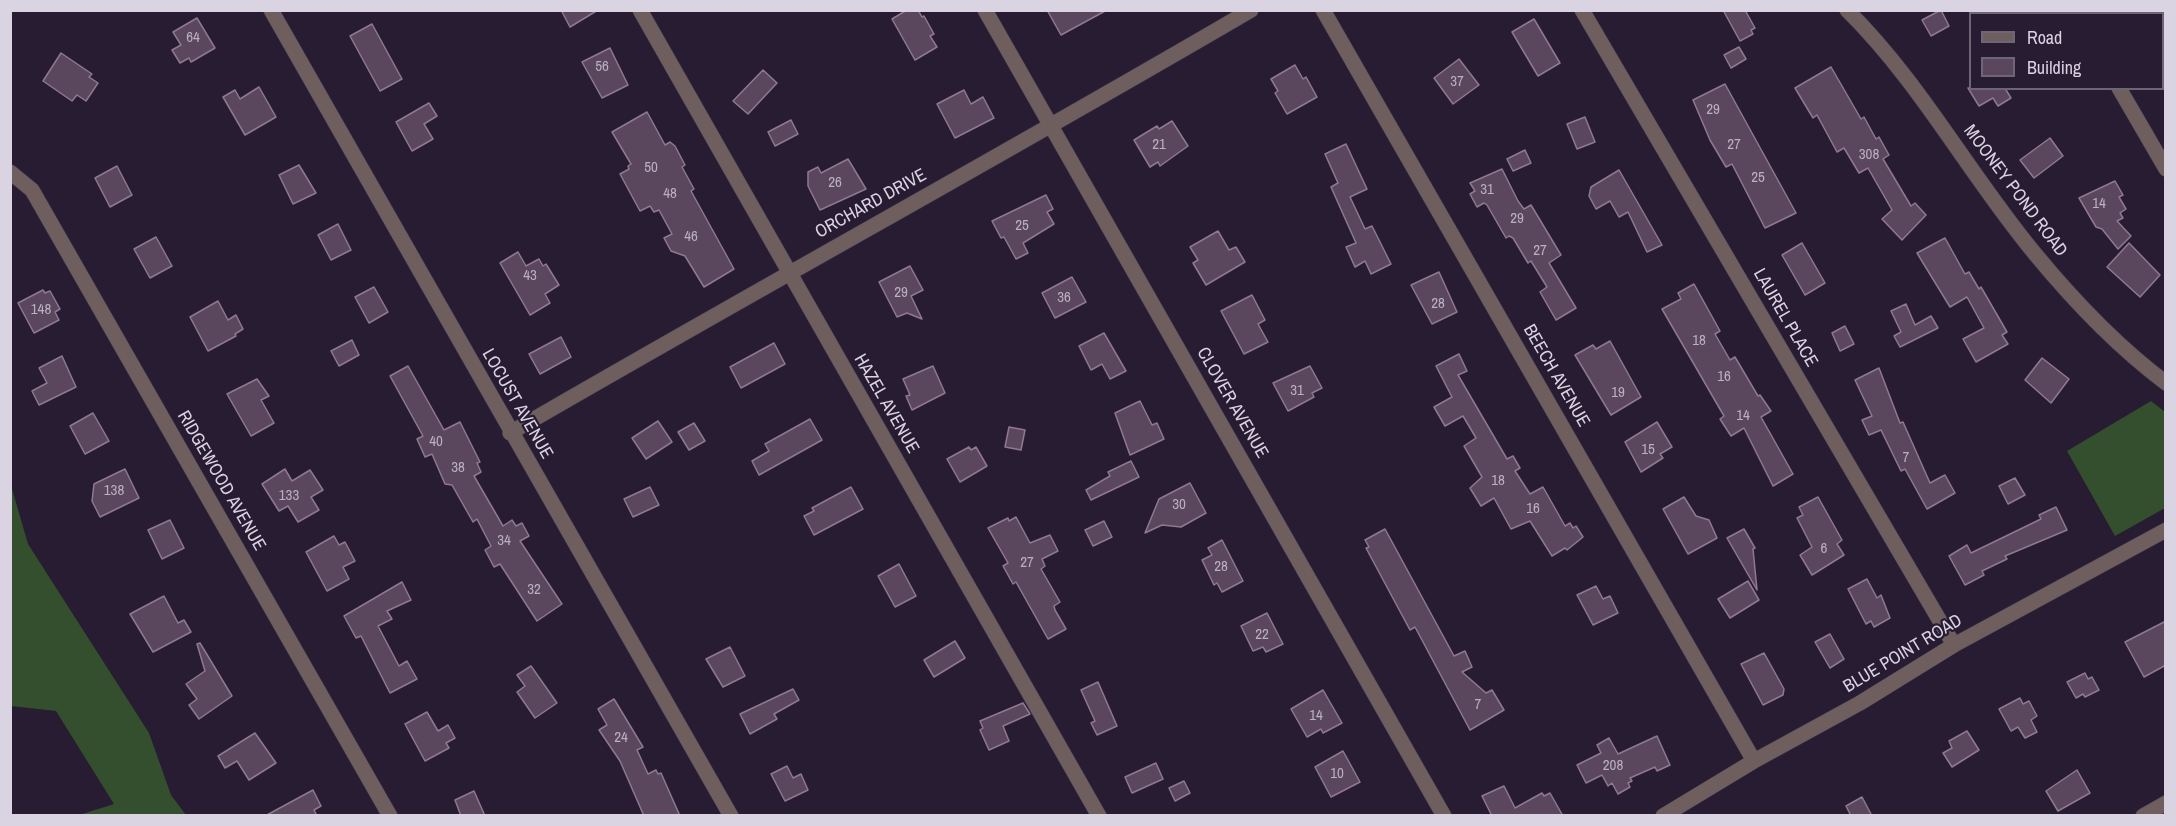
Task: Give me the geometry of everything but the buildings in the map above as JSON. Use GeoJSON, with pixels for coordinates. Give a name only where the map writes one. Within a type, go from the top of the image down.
{"type":"FeatureCollection","features":[{"type":"Feature","properties":{"kind":"street","name":"LOCUST AVENUE"},"geometry":{"type":"LineString","coordinates":[[271,10],[510,433],[731,816]]}},
{"type":"Feature","properties":{"kind":"street","name":"HAZEL AVENUE"},"geometry":{"type":"LineString","coordinates":[[640,10],[1099,816]]}},
{"type":"Feature","properties":{"kind":"street","name":"CLOVER AVENUE"},"geometry":{"type":"LineString","coordinates":[[985,10],[1444,816]]}},
{"type":"Feature","properties":{"kind":"street","name":"ORCHARD DRIVE"},"geometry":{"type":"LineString","coordinates":[[510,433],[789,272],[1052,127],[1251,10]]}},
{"type":"Feature","properties":{"kind":"street","name":"BEECH AVENUE"},"geometry":{"type":"LineString","coordinates":[[1323,10],[1754,761]]}},
{"type":"Feature","properties":{"kind":"street","name":"LAUREL PLACE"},"geometry":{"type":"LineString","coordinates":[[1581,10],[1954,645]]}},
{"type":"Feature","properties":{"kind":"street","name":"MOONEY POND ROAD"},"geometry":{"type":"LineString","coordinates":[[1847,10],[1895,63],[2036,255],[2138,362],[2166,383]]}},
{"type":"Feature","properties":{"kind":"street"},"geometry":{"type":"LineString","coordinates":[[2120,90],[2166,170]]}},
{"type":"Feature","properties":{"kind":"street","name":"RIDGEWOOD AVENUE"},"geometry":{"type":"LineString","coordinates":[[10,172],[32,190],[390,816]]}},
{"type":"Feature","properties":{"kind":"street","name":"BLUE POINT ROAD"},"geometry":{"type":"LineString","coordinates":[[1663,816],[1754,761],[1860,703],[1954,645],[2166,530]]}},
{"type":"Feature","properties":{"kind":"street"},"geometry":{"type":"LineString","coordinates":[[2143,816],[2166,803]]}},
{"type":"Feature","properties":{"kind":"green space"},"geometry":{"type":"Polygon","coordinates":[[[2151,401],[2165,412],[2165,508],[2115,536],[2067,451],[2151,401]]]}},
{"type":"Feature","properties":{"kind":"green space"},"geometry":{"type":"Polygon","coordinates":[[[10,482],[28,544],[149,733],[171,795],[186,815],[79,815],[114,804],[56,711],[11,706],[10,482]]]}}]}
